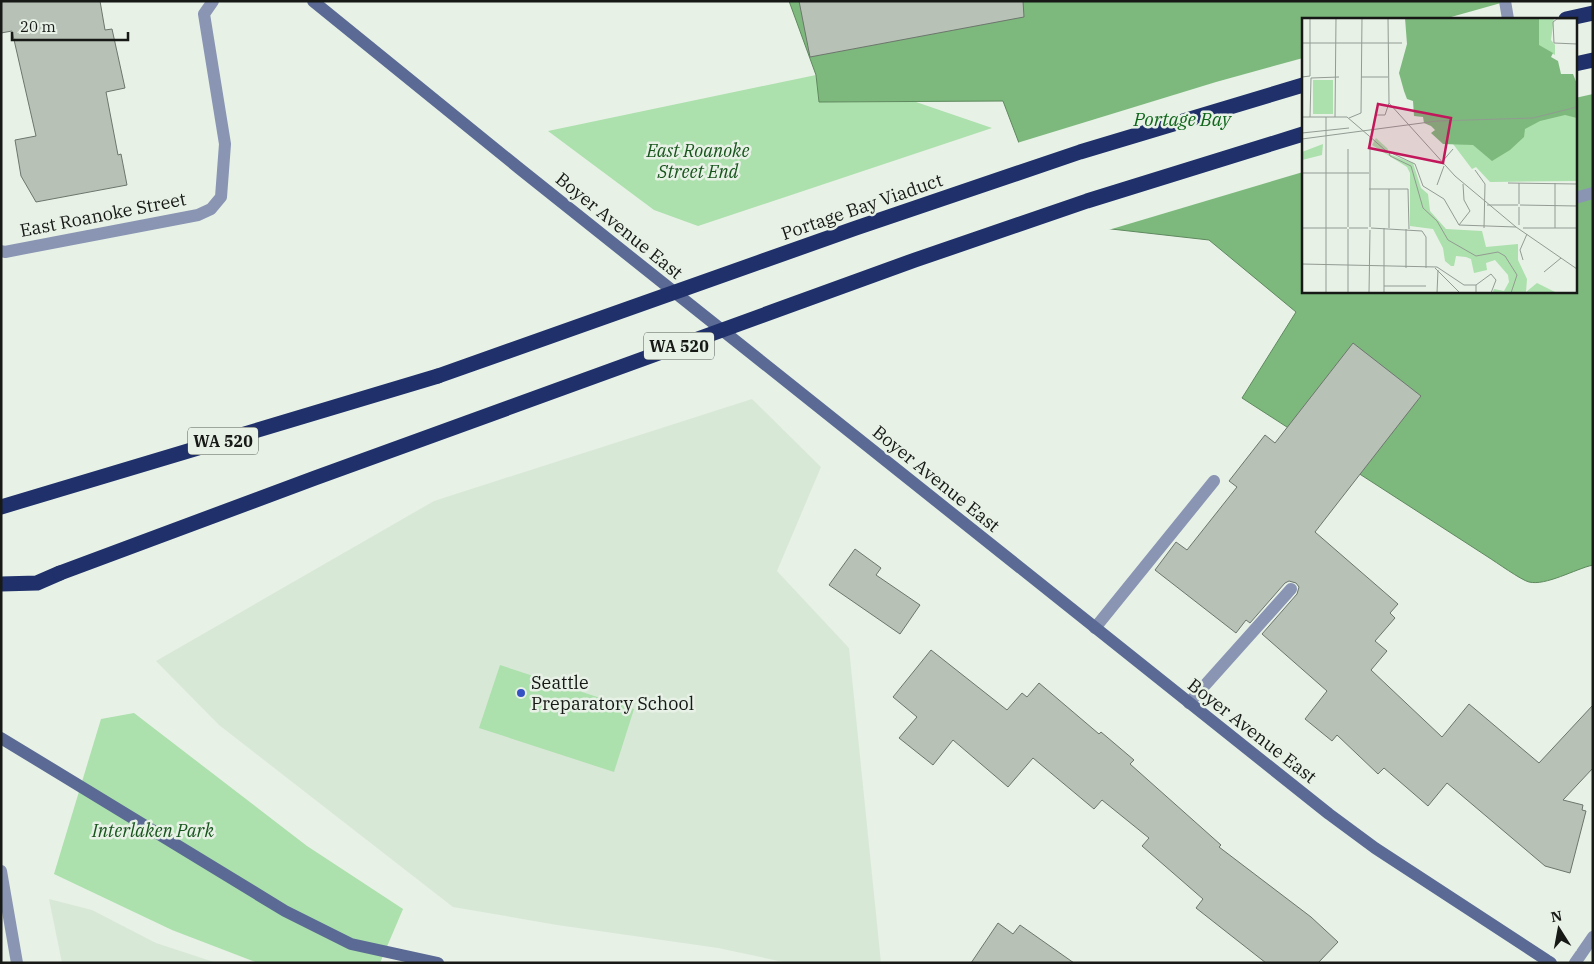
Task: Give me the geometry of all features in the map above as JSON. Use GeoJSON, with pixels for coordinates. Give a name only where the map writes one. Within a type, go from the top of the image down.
{"type":"FeatureCollection","features":[{"type":"Feature","properties":{"kind":"highway"},"geometry":{"type":"LineString","coordinates":[[1570,18],[1593,13]]}},
{"type":"Feature","properties":{"kind":"highway"},"geometry":{"type":"LineString","coordinates":[[1576,64],[1593,60]]}},
{"type":"Feature","properties":{"kind":"highway","name":"Portage Bay Viaduct"},"geometry":{"type":"LineString","coordinates":[[5,506],[438,376],[856,228],[1080,152],[1302,85]]}},
{"type":"Feature","properties":{"kind":"highway","name":"WA 520"},"geometry":{"type":"LineString","coordinates":[[1,584],[37,583],[315,478],[915,260],[1087,201],[1302,134]]}},
{"type":"Feature","properties":{"kind":"street","name":"East Roanoke Street"},"geometry":{"type":"LineString","coordinates":[[1,252],[198,215],[211,209],[221,197],[225,144],[204,14],[213,1]]}},
{"type":"Feature","properties":{"kind":"street","name":"Boyer Avenue East"},"geometry":{"type":"LineString","coordinates":[[313,1],[527,176],[1329,814],[1375,848],[1551,963]]}},
{"type":"Feature","properties":{"kind":"street"},"geometry":{"type":"LineString","coordinates":[[1505,1],[1508,18]]}},
{"type":"Feature","properties":{"kind":"street"},"geometry":{"type":"LineString","coordinates":[[1576,198],[1593,193]]}},
{"type":"Feature","properties":{"kind":"street"},"geometry":{"type":"LineString","coordinates":[[1095,628],[1214,482]]}},
{"type":"Feature","properties":{"kind":"street"},"geometry":{"type":"LineString","coordinates":[[1189,703],[1291,589]]}},
{"type":"Feature","properties":{"kind":"street"},"geometry":{"type":"LineString","coordinates":[[1,738],[285,911],[351,944],[438,963]]}},
{"type":"Feature","properties":{"kind":"street"},"geometry":{"type":"LineString","coordinates":[[1,871],[17,963]]}},
{"type":"Feature","properties":{"kind":"street"},"geometry":{"type":"LineString","coordinates":[[1575,963],[1593,937]]}},
{"type":"Feature","properties":{"kind":"shaded area","name":"Seattle Preparatory School"},"geometry":{"type":"Polygon","coordinates":[[[752,399],[821,467],[777,571],[849,648],[881,963],[788,963],[718,948],[557,925],[453,907],[219,725],[156,661],[434,501],[752,399]]]}},
{"type":"Feature","properties":{"kind":"shaded area"},"geometry":{"type":"Polygon","coordinates":[[[49,899],[92,910],[156,943],[217,963],[62,963],[49,899]]]}},
{"type":"Feature","properties":{"kind":"green space","name":"East Roanoke Street End"},"geometry":{"type":"Polygon","coordinates":[[[816,75],[819,102],[916,102],[992,128],[698,226],[654,210],[548,131],[816,75]]]}},
{"type":"Feature","properties":{"kind":"green space"},"geometry":{"type":"Polygon","coordinates":[[[500,665],[634,709],[614,772],[479,728],[500,665]]]}},
{"type":"Feature","properties":{"kind":"green space","name":"Interlaken Park"},"geometry":{"type":"Polygon","coordinates":[[[134,713],[307,846],[403,909],[380,963],[258,963],[172,930],[54,874],[101,719],[134,713]]]}},
{"type":"Feature","properties":{"kind":"water","name":"Portage Bay"},"geometry":{"type":"Polygon","coordinates":[[[789,1],[1593,1],[1593,565],[1544,582],[1525,581],[1242,398],[1296,312],[1209,240],[1049,222],[1003,101],[819,102],[816,75],[789,1]]]}},
{"type":"Feature","properties":{"kind":"pier"},"geometry":{"type":"Polygon","coordinates":[[[1508,1],[1593,1],[1593,94],[1576,98],[1576,18],[1448,18],[1508,1]]]}},
{"type":"Feature","properties":{"kind":"pier"},"geometry":{"type":"Polygon","coordinates":[[[1302,58],[1302,172],[1105,231],[1049,225],[1047,223],[1017,143],[1216,82],[1302,58]]]}},
{"type":"Feature","properties":{"kind":"building"},"geometry":{"type":"Polygon","coordinates":[[[1,1],[100,1],[105,30],[112,29],[125,88],[106,92],[118,155],[121,154],[127,185],[36,202],[21,176],[15,140],[36,136],[12,31],[1,33],[1,1]]]}},
{"type":"Feature","properties":{"kind":"building"},"geometry":{"type":"Polygon","coordinates":[[[799,1],[1023,1],[1024,17],[810,57],[799,1]]]}},
{"type":"Feature","properties":{"kind":"building"},"geometry":{"type":"Polygon","coordinates":[[[1353,343],[1421,396],[1315,532],[1398,604],[1390,613],[1395,618],[1375,641],[1387,651],[1371,670],[1442,737],[1469,704],[1539,763],[1593,705],[1593,768],[1563,800],[1583,805],[1582,810],[1586,811],[1570,873],[1545,866],[1447,783],[1428,806],[1384,768],[1378,774],[1337,735],[1332,741],[1305,719],[1327,691],[1262,634],[1297,594],[1299,587],[1296,583],[1289,581],[1285,583],[1250,623],[1246,620],[1236,633],[1155,570],[1176,542],[1187,550],[1237,487],[1229,481],[1265,435],[1275,443],[1353,343]]]}},
{"type":"Feature","properties":{"kind":"building"},"geometry":{"type":"Polygon","coordinates":[[[855,549],[881,568],[876,575],[920,605],[900,634],[829,585],[855,549]]]}},
{"type":"Feature","properties":{"kind":"building"},"geometry":{"type":"Polygon","coordinates":[[[931,650],[1007,710],[1022,693],[1027,697],[1039,683],[1099,734],[1101,732],[1134,760],[1130,764],[1221,845],[1219,847],[1311,917],[1338,942],[1318,963],[1266,963],[1196,908],[1203,899],[1142,846],[1149,838],[1102,800],[1094,809],[1033,758],[1008,787],[953,740],[933,765],[899,738],[917,717],[893,697],[931,650]]]}},
{"type":"Feature","properties":{"kind":"building"},"geometry":{"type":"Polygon","coordinates":[[[998,923],[1013,934],[1020,925],[1074,963],[971,963],[998,923]]]}},
{"type":"Feature","properties":{"kind":"place","name":"Seattle Preparatory School"},"geometry":{"type":"Point","coordinates":[521,693]}}]}
